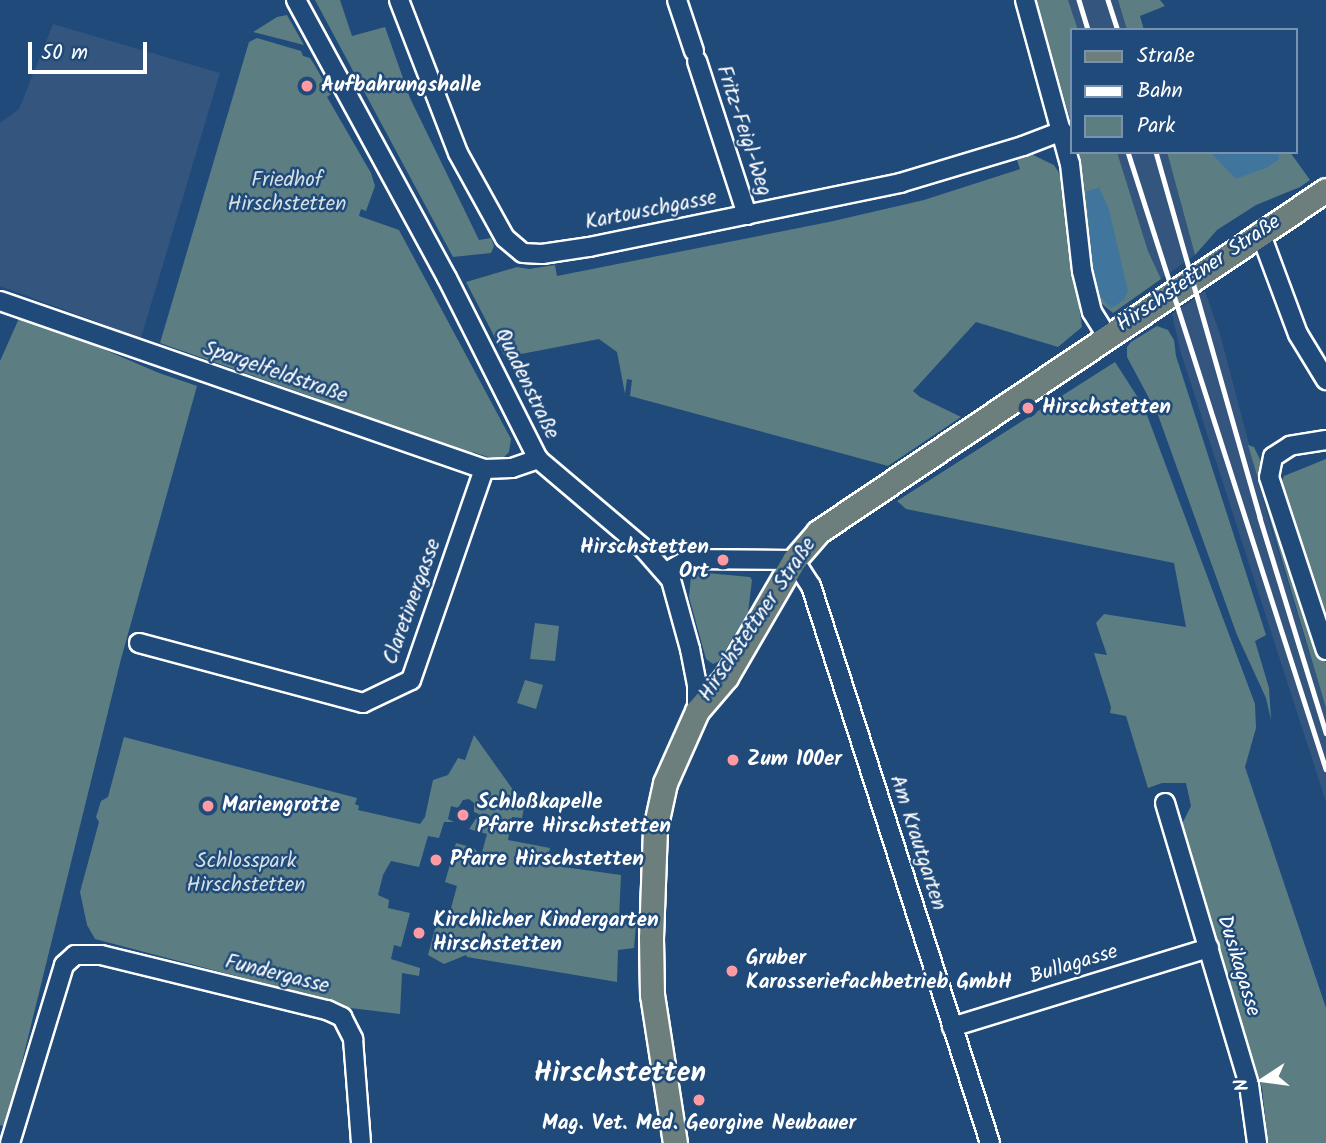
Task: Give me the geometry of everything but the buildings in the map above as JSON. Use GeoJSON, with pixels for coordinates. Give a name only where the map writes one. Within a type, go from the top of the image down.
{"type":"FeatureCollection","features":[{"type":"Feature","properties":{"kind":"main road","name":"Hirschstettner Straße"},"geometry":{"type":"LineString","coordinates":[[675,1143],[652,995],[652,878],[655,829],[665,783],[697,711],[726,677],[794,560],[818,531],[1326,190]]}},
{"type":"Feature","properties":{"kind":"street","name":"Quadenstraße"},"geometry":{"type":"LineString","coordinates":[[296,0],[447,278],[538,459],[644,549],[666,572],[675,590],[690,649],[697,684],[697,711]]}},
{"type":"Feature","properties":{"kind":"street","name":"Quadenstraße"},"geometry":{"type":"LineString","coordinates":[[303,0],[344,76],[344,88]]}},
{"type":"Feature","properties":{"kind":"street","name":"Kartouschgasse"},"geometry":{"type":"LineString","coordinates":[[399,0],[458,153],[505,238],[523,253],[568,251],[937,173],[1062,131]]}},
{"type":"Feature","properties":{"kind":"street","name":"Fritz-Feigl-Weg"},"geometry":{"type":"LineString","coordinates":[[677,0],[747,215]]}},
{"type":"Feature","properties":{"kind":"street"},"geometry":{"type":"LineString","coordinates":[[1025,0],[1070,164],[1082,271],[1092,312],[1107,336]]}},
{"type":"Feature","properties":{"kind":"street"},"geometry":{"type":"LineString","coordinates":[[1260,232],[1298,334],[1326,380]]}},
{"type":"Feature","properties":{"kind":"street","name":"Spargelfeldstraße"},"geometry":{"type":"LineString","coordinates":[[0,301],[484,469],[512,468],[538,459]]}},
{"type":"Feature","properties":{"kind":"street"},"geometry":{"type":"LineString","coordinates":[[1326,440],[1290,446],[1273,457],[1269,477],[1326,650]]}},
{"type":"Feature","properties":{"kind":"street","name":"Claretinergasse"},"geometry":{"type":"LineString","coordinates":[[139,643],[363,703],[411,680],[484,469]]}},
{"type":"Feature","properties":{"kind":"street"},"geometry":{"type":"LineString","coordinates":[[666,572],[689,559],[794,560]]}},
{"type":"Feature","properties":{"kind":"street","name":"Am Krautgarten"},"geometry":{"type":"LineString","coordinates":[[794,560],[811,586],[989,1143]]}},
{"type":"Feature","properties":{"kind":"street","name":"Dusikagasse"},"geometry":{"type":"LineString","coordinates":[[1165,803],[1249,1085],[1257,1143]]}},
{"type":"Feature","properties":{"kind":"street","name":"Bullagasse"},"geometry":{"type":"LineString","coordinates":[[952,1027],[1209,948]]}},
{"type":"Feature","properties":{"kind":"street","name":"Fundergasse"},"geometry":{"type":"LineString","coordinates":[[10,1143],[64,965],[75,955],[101,955],[327,1010],[342,1017],[353,1039],[361,1143]]}},
{"type":"Feature","properties":{"kind":"shaded area"},"geometry":{"type":"Polygon","coordinates":[[[1068,0],[1118,0],[1126,28],[1077,28],[1068,0]]]}},
{"type":"Feature","properties":{"kind":"shaded area"},"geometry":{"type":"Polygon","coordinates":[[[53,24],[220,73],[141,338],[0,286],[0,123],[19,109],[53,24]]]}},
{"type":"Feature","properties":{"kind":"shaded area"},"geometry":{"type":"Polygon","coordinates":[[[1118,154],[1168,154],[1195,255],[1161,279],[1148,251],[1118,154]]]}},
{"type":"Feature","properties":{"kind":"shaded area"},"geometry":{"type":"Polygon","coordinates":[[[1212,154],[1278,154],[1279,159],[1268,167],[1236,179],[1212,154]]]}},
{"type":"Feature","properties":{"kind":"shaded area"},"geometry":{"type":"Polygon","coordinates":[[[1099,187],[1109,210],[1128,291],[1124,300],[1111,308],[1099,295],[1092,260],[1086,192],[1099,187]]]}},
{"type":"Feature","properties":{"kind":"shaded area"},"geometry":{"type":"Polygon","coordinates":[[[1205,291],[1220,334],[1272,531],[1326,708],[1326,802],[1180,350],[1172,314],[1205,291]]]}},
{"type":"Feature","properties":{"kind":"green space"},"geometry":{"type":"Polygon","coordinates":[[[315,0],[340,0],[352,36],[385,27],[410,98],[479,240],[491,238],[494,246],[491,253],[453,257],[315,0]]]}},
{"type":"Feature","properties":{"kind":"green space"},"geometry":{"type":"Polygon","coordinates":[[[1036,0],[1068,0],[1077,28],[1070,28],[1070,119],[1036,0]]]}},
{"type":"Feature","properties":{"kind":"green space"},"geometry":{"type":"Polygon","coordinates":[[[1118,0],[1160,0],[1165,6],[1140,16],[1143,28],[1126,28],[1118,0]]]}},
{"type":"Feature","properties":{"kind":"green space"},"geometry":{"type":"Polygon","coordinates":[[[287,15],[304,45],[253,32],[277,17],[287,15]]]}},
{"type":"Feature","properties":{"kind":"green space","name":"Friedhof Hirschstetten"},"geometry":{"type":"Polygon","coordinates":[[[257,38],[301,51],[303,56],[310,58],[314,64],[331,94],[327,97],[371,173],[375,186],[366,211],[361,209],[359,216],[399,230],[511,439],[509,452],[504,457],[491,458],[473,452],[471,456],[331,409],[316,398],[160,343],[249,42],[257,38]]]}},
{"type":"Feature","properties":{"kind":"green space"},"geometry":{"type":"Polygon","coordinates":[[[1078,154],[1118,154],[1148,251],[1161,279],[1113,313],[1101,303],[1093,282],[1078,154]]]}},
{"type":"Feature","properties":{"kind":"green space"},"geometry":{"type":"Polygon","coordinates":[[[1168,154],[1291,154],[1310,180],[1300,187],[1256,205],[1217,230],[1195,255],[1168,154]]]}},
{"type":"Feature","properties":{"kind":"green space"},"geometry":{"type":"Polygon","coordinates":[[[1033,155],[1054,165],[1061,176],[1082,327],[1058,347],[976,322],[913,391],[961,417],[888,466],[630,396],[632,380],[627,379],[625,394],[617,352],[599,339],[505,357],[466,282],[517,267],[529,269],[555,265],[557,276],[829,222],[924,200],[1020,169],[1017,160],[1033,155]]]}},
{"type":"Feature","properties":{"kind":"green space"},"geometry":{"type":"Polygon","coordinates":[[[21,314],[159,373],[197,386],[121,659],[6,1127],[0,1125],[0,361],[21,314]]]}},
{"type":"Feature","properties":{"kind":"green space"},"geometry":{"type":"Polygon","coordinates":[[[1157,326],[1168,330],[1174,340],[1176,356],[1266,635],[1255,641],[1269,688],[1271,720],[1266,698],[1237,635],[1158,415],[1127,357],[1127,347],[1131,342],[1157,326]]]}},
{"type":"Feature","properties":{"kind":"green space"},"geometry":{"type":"Polygon","coordinates":[[[1115,362],[1144,407],[1255,704],[1256,728],[1245,767],[1326,1008],[1326,1143],[1268,1143],[1262,1088],[1181,826],[1191,806],[1186,783],[1162,783],[1148,788],[1126,716],[1110,713],[1111,707],[1094,653],[1107,655],[1096,623],[1104,614],[1186,627],[1174,563],[906,509],[897,501],[1115,362]]]}},
{"type":"Feature","properties":{"kind":"green space"},"geometry":{"type":"Polygon","coordinates":[[[1248,445],[1254,447],[1264,468],[1326,663],[1326,708],[1248,445]]]}},
{"type":"Feature","properties":{"kind":"green space"},"geometry":{"type":"Polygon","coordinates":[[[1326,459],[1326,623],[1279,488],[1284,476],[1326,459]]]}},
{"type":"Feature","properties":{"kind":"green space"},"geometry":{"type":"Polygon","coordinates":[[[696,572],[750,577],[752,580],[748,612],[719,661],[713,664],[706,659],[689,597],[691,576],[696,572]]]}},
{"type":"Feature","properties":{"kind":"green space"},"geometry":{"type":"Polygon","coordinates":[[[535,623],[559,626],[555,661],[530,659],[535,623]]]}},
{"type":"Feature","properties":{"kind":"green space"},"geometry":{"type":"Polygon","coordinates":[[[525,680],[543,685],[536,709],[517,703],[525,680]]]}},
{"type":"Feature","properties":{"kind":"green space","name":"Schlosspark Hirschstetten"},"geometry":{"type":"Polygon","coordinates":[[[474,735],[516,794],[526,796],[522,818],[512,817],[508,840],[550,848],[548,857],[556,866],[621,875],[619,918],[624,924],[636,924],[634,948],[618,950],[617,982],[466,955],[444,964],[428,955],[437,921],[447,923],[457,886],[445,882],[456,843],[474,848],[481,856],[487,834],[469,829],[479,814],[474,812],[474,803],[469,799],[463,800],[458,808],[451,806],[448,819],[454,822],[444,822],[439,838],[428,836],[419,867],[391,861],[383,875],[378,895],[389,900],[388,908],[410,913],[401,947],[394,945],[391,959],[420,968],[419,976],[402,973],[400,1014],[334,1006],[331,1001],[95,939],[87,925],[80,892],[99,822],[96,817],[101,801],[108,797],[124,737],[357,798],[355,804],[359,806],[358,810],[420,824],[425,817],[433,780],[448,775],[458,758],[465,760],[474,735]]]}},
{"type":"Feature","properties":{"kind":"railway"},"geometry":{"type":"LineString","coordinates":[[1079,0],[1087,28]]}},
{"type":"Feature","properties":{"kind":"railway"},"geometry":{"type":"LineString","coordinates":[[1108,0],[1117,28]]}},
{"type":"Feature","properties":{"kind":"railway"},"geometry":{"type":"LineString","coordinates":[[1129,154],[1326,769]]}},
{"type":"Feature","properties":{"kind":"railway"},"geometry":{"type":"LineString","coordinates":[[1157,154],[1260,518],[1326,733]]}},
{"type":"Feature","properties":{"kind":"place","name":"Aufbahrungshalle"},"geometry":{"type":"Point","coordinates":[307,86]}},
{"type":"Feature","properties":{"kind":"place","name":"Hirschstetten"},"geometry":{"type":"Point","coordinates":[1028,408]}},
{"type":"Feature","properties":{"kind":"place","name":"Hirschstetten Ort"},"geometry":{"type":"Point","coordinates":[723,560]}},
{"type":"Feature","properties":{"kind":"place","name":"Zum 100er"},"geometry":{"type":"Point","coordinates":[733,760]}},
{"type":"Feature","properties":{"kind":"place","name":"Mariengrotte"},"geometry":{"type":"Point","coordinates":[208,806]}},
{"type":"Feature","properties":{"kind":"place","name":"Schloßkapelle Pfarre Hirschstetten"},"geometry":{"type":"Point","coordinates":[463,815]}},
{"type":"Feature","properties":{"kind":"place","name":"Pfarre Hirschstetten"},"geometry":{"type":"Point","coordinates":[436,860]}},
{"type":"Feature","properties":{"kind":"place","name":"Kirchlicher Kindergarten Hirschstetten"},"geometry":{"type":"Point","coordinates":[419,933]}},
{"type":"Feature","properties":{"kind":"place","name":"Gruber Karosseriefachbetrieb GmbH"},"geometry":{"type":"Point","coordinates":[732,971]}},
{"type":"Feature","properties":{"kind":"place","name":"Mag. Vet. Med. Georgine Neubauer"},"geometry":{"type":"Point","coordinates":[699,1100]}},
{"type":"Feature","properties":{"kind":"district","name":"Hirschstetten"},"geometry":{"type":"Point","coordinates":[620,1074]}}]}
